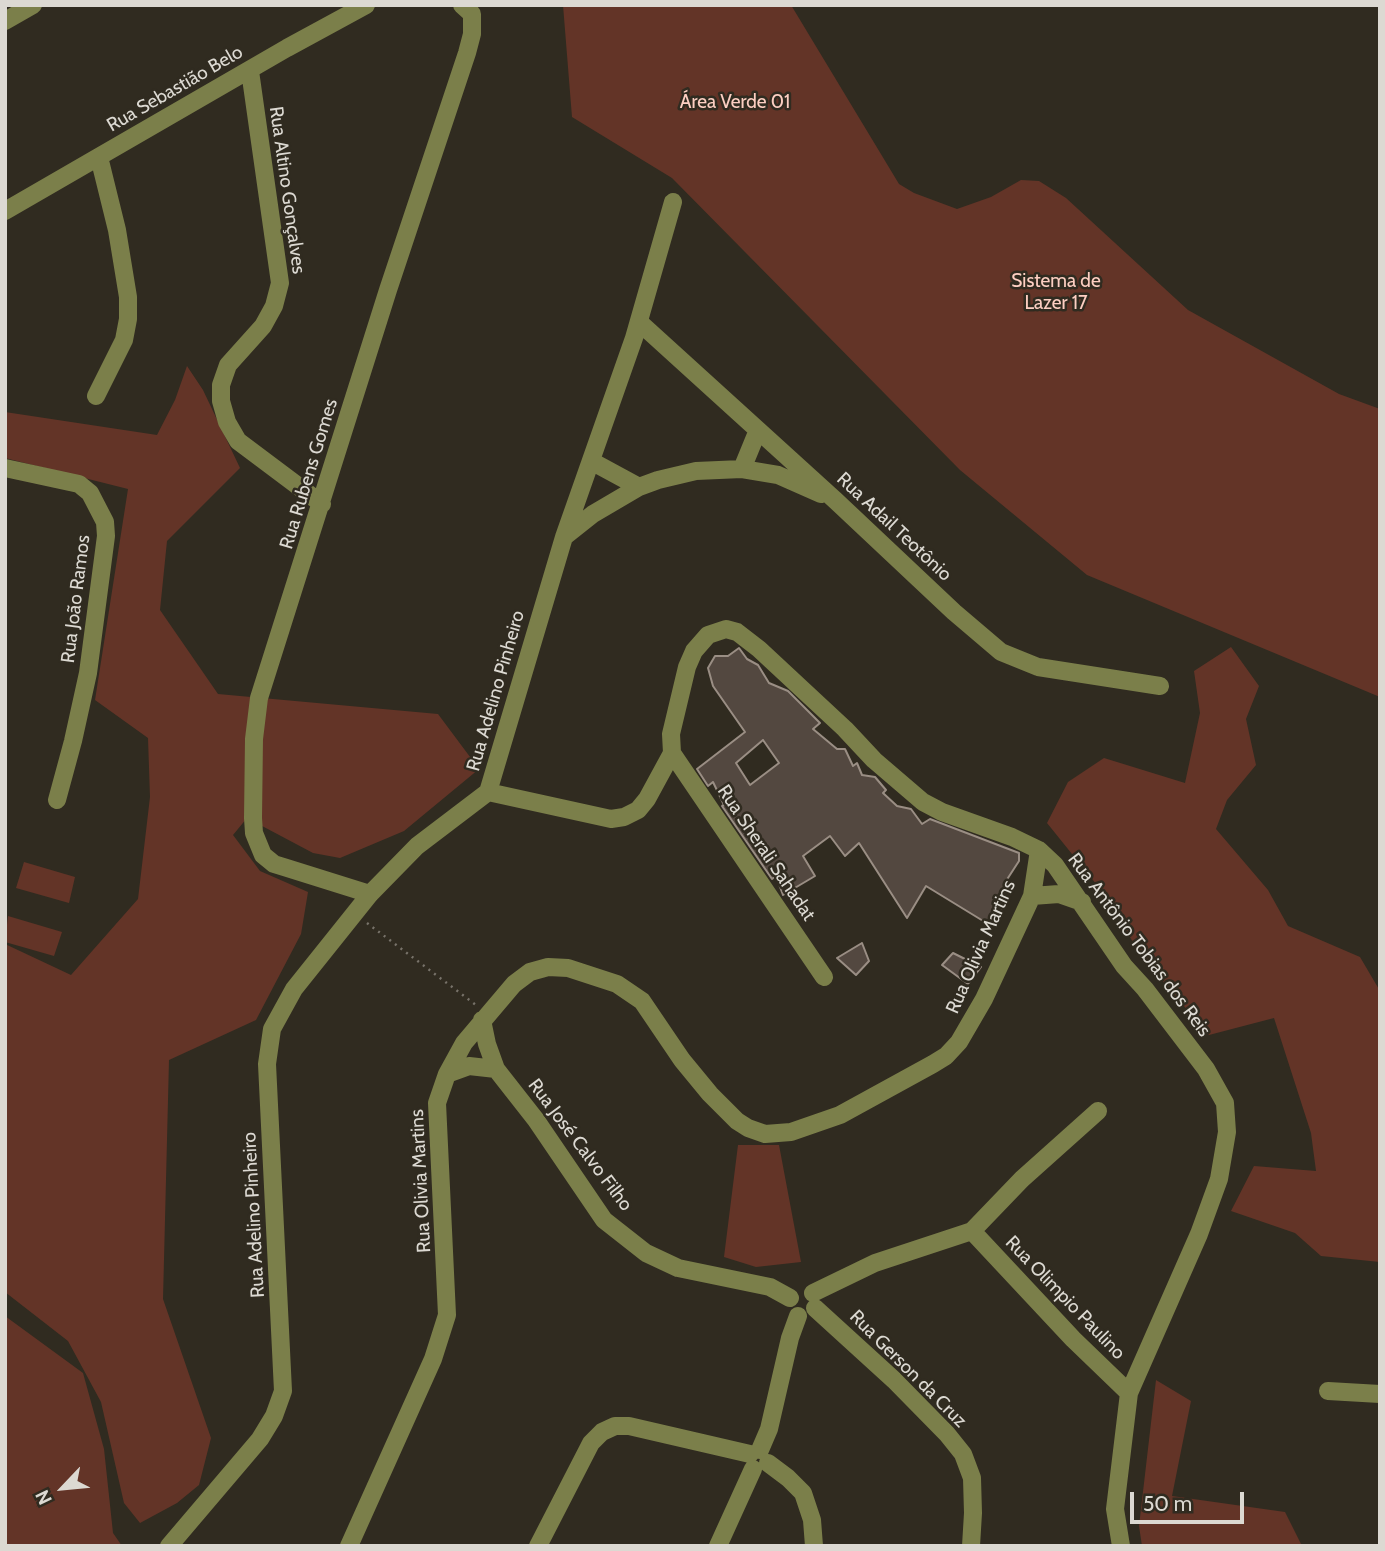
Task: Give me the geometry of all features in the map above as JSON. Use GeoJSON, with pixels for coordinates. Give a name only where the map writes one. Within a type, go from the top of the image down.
{"type":"FeatureCollection","features":[{"type":"Feature","properties":{"kind":"street"},"geometry":{"type":"LineString","coordinates":[[5,21],[33,5]]}},
{"type":"Feature","properties":{"kind":"street","name":"Rua Sebastião Belo"},"geometry":{"type":"LineString","coordinates":[[5,211],[366,5]]}},
{"type":"Feature","properties":{"kind":"street","name":"Rua Rubens Gomes"},"geometry":{"type":"LineString","coordinates":[[370,894],[274,864],[263,856],[254,833],[254,739],[259,698],[388,290],[467,53],[472,34],[472,14],[462,5]]}},
{"type":"Feature","properties":{"kind":"street","name":"Rua Altino Gonçalves"},"geometry":{"type":"LineString","coordinates":[[250,71],[280,283],[274,306],[263,326],[228,365],[221,384],[221,401],[227,422],[237,441],[322,504]]}},
{"type":"Feature","properties":{"kind":"street"},"geometry":{"type":"LineString","coordinates":[[96,396],[124,340],[128,319],[128,297],[117,230],[99,157]]}},
{"type":"Feature","properties":{"kind":"street","name":"Rua Adelino Pinheiro"},"geometry":{"type":"LineString","coordinates":[[169,1546],[260,1439],[274,1416],[284,1391],[267,1064],[272,1029],[294,989],[370,894],[417,846],[488,792],[564,537],[639,322],[673,202]]}},
{"type":"Feature","properties":{"kind":"street","name":"Rua Adail Teotônio"},"geometry":{"type":"LineString","coordinates":[[639,322],[954,612],[1001,652],[1038,667],[1160,686]]}},
{"type":"Feature","properties":{"kind":"street"},"geometry":{"type":"LineString","coordinates":[[742,468],[758,430]]}},
{"type":"Feature","properties":{"kind":"street"},"geometry":{"type":"LineString","coordinates":[[591,460],[639,487]]}},
{"type":"Feature","properties":{"kind":"street","name":"Rua João Ramos"},"geometry":{"type":"LineString","coordinates":[[5,468],[79,484],[90,492],[105,522],[106,536],[88,673],[57,800]]}},
{"type":"Feature","properties":{"kind":"street"},"geometry":{"type":"LineString","coordinates":[[564,537],[593,514],[639,487],[696,471],[742,468],[778,475],[835,500]]}},
{"type":"Feature","properties":{"kind":"street","name":"Rua Antônio Tobias dos Reis"},"geometry":{"type":"LineString","coordinates":[[488,792],[611,819],[624,817],[638,810],[673,753],[671,734],[687,667],[694,651],[708,635],[726,629],[737,632],[759,649],[845,729],[874,760],[923,803],[1012,837],[1039,850],[1055,865],[1124,966],[1145,989],[1206,1069],[1225,1103],[1227,1132],[1219,1179],[1199,1234],[1129,1393],[1115,1509],[1121,1546]]}},
{"type":"Feature","properties":{"kind":"street","name":"Rua Sherali Sahadat"},"geometry":{"type":"LineString","coordinates":[[673,753],[824,977]]}},
{"type":"Feature","properties":{"kind":"street","name":"Rua Olivia Martins"},"geometry":{"type":"LineString","coordinates":[[349,1546],[433,1359],[447,1315],[437,1103],[447,1074],[464,1043],[514,984],[530,972],[548,967],[568,968],[617,984],[642,1001],[682,1060],[737,1121],[765,1134],[791,1132],[840,1115],[946,1056],[973,1020],[1032,896],[1039,850]]}},
{"type":"Feature","properties":{"kind":"street"},"geometry":{"type":"LineString","coordinates":[[1032,896],[1059,894],[1082,902]]}},
{"type":"Feature","properties":{"kind":"street","name":"Rua José Calvo Filho"},"geometry":{"type":"LineString","coordinates":[[484,1017],[487,1044],[496,1069],[536,1120],[604,1220],[646,1253],[678,1268],[770,1287],[790,1297]]}},
{"type":"Feature","properties":{"kind":"street"},"geometry":{"type":"LineString","coordinates":[[447,1074],[469,1066],[496,1069]]}},
{"type":"Feature","properties":{"kind":"street"},"geometry":{"type":"LineString","coordinates":[[798,1316],[808,1315],[814,1301],[875,1263],[972,1231],[1022,1179],[1098,1111]]}},
{"type":"Feature","properties":{"kind":"street","name":"Rua Olimpio Paulino"},"geometry":{"type":"LineString","coordinates":[[972,1231],[1064,1330],[1129,1393]]}},
{"type":"Feature","properties":{"kind":"street"},"geometry":{"type":"LineString","coordinates":[[798,1316],[790,1308],[790,1297],[800,1289],[814,1301]]}},
{"type":"Feature","properties":{"kind":"street","name":"Rua Gerson da Cruz"},"geometry":{"type":"LineString","coordinates":[[814,1301],[947,1434],[962,1454],[972,1478],[971,1546]]}},
{"type":"Feature","properties":{"kind":"street"},"geometry":{"type":"LineString","coordinates":[[718,1546],[769,1429],[790,1338],[798,1316]]}},
{"type":"Feature","properties":{"kind":"street"},"geometry":{"type":"LineString","coordinates":[[1328,1391],[1380,1394]]}},
{"type":"Feature","properties":{"kind":"street"},"geometry":{"type":"LineString","coordinates":[[538,1546],[591,1443],[602,1432],[615,1426],[629,1426],[758,1459],[788,1478],[803,1493],[812,1520],[814,1546]]}},
{"type":"Feature","properties":{"kind":"path"},"geometry":{"type":"LineString","coordinates":[[353,913],[484,1017]]}},
{"type":"Feature","properties":{"kind":"green space","name":"Área Verde 01"},"geometry":{"type":"Polygon","coordinates":[[[563,5],[791,5],[899,184],[914,193],[957,209],[991,197],[1021,180],[1039,181],[1066,198],[1188,310],[1339,394],[1380,409],[1380,697],[1087,575],[960,470],[672,178],[572,117],[563,5]]]}},
{"type":"Feature","properties":{"kind":"green space"},"geometry":{"type":"Polygon","coordinates":[[[187,366],[203,390],[240,468],[167,541],[160,610],[218,694],[438,714],[479,769],[404,831],[340,858],[313,853],[247,818],[233,835],[260,871],[308,892],[301,934],[256,1020],[169,1060],[163,1299],[211,1438],[199,1485],[177,1503],[140,1523],[124,1503],[101,1402],[68,1341],[5,1292],[5,944],[71,975],[138,899],[150,797],[148,738],[95,700],[128,489],[5,458],[5,412],[157,435],[175,400],[187,366]]]}},
{"type":"Feature","properties":{"kind":"green space"},"geometry":{"type":"Polygon","coordinates":[[[1231,647],[1259,686],[1246,719],[1256,765],[1227,800],[1216,829],[1268,890],[1288,926],[1360,957],[1380,991],[1380,1262],[1321,1256],[1295,1233],[1231,1211],[1254,1166],[1316,1171],[1311,1133],[1274,1018],[1209,1035],[1143,959],[1105,895],[1047,823],[1068,782],[1104,758],[1185,783],[1200,713],[1194,671],[1231,647]]]}},
{"type":"Feature","properties":{"kind":"green space"},"geometry":{"type":"Polygon","coordinates":[[[24,862],[75,877],[69,903],[16,888],[24,862]]]}},
{"type":"Feature","properties":{"kind":"green space"},"geometry":{"type":"Polygon","coordinates":[[[8,916],[62,932],[54,956],[5,942],[8,916]]]}},
{"type":"Feature","properties":{"kind":"green space"},"geometry":{"type":"Polygon","coordinates":[[[738,1145],[779,1145],[801,1262],[756,1267],[724,1257],[738,1145]]]}},
{"type":"Feature","properties":{"kind":"green space"},"geometry":{"type":"Polygon","coordinates":[[[5,1316],[83,1373],[104,1449],[113,1533],[122,1546],[5,1546],[5,1316]]]}},
{"type":"Feature","properties":{"kind":"green space"},"geometry":{"type":"Polygon","coordinates":[[[1156,1380],[1191,1401],[1172,1496],[1285,1512],[1302,1546],[1142,1546],[1139,1526],[1156,1380]]]}},
{"type":"Feature","properties":{"kind":"building"},"geometry":{"type":"Polygon","coordinates":[[[739,648],[747,659],[758,665],[769,683],[788,691],[820,723],[813,729],[837,749],[845,749],[853,766],[857,763],[862,775],[875,777],[886,790],[883,793],[897,806],[911,809],[922,824],[930,819],[1019,853],[1019,861],[1006,881],[1014,886],[993,927],[926,886],[907,918],[859,843],[845,856],[830,836],[803,856],[815,876],[783,895],[776,876],[772,879],[722,806],[724,805],[713,782],[708,786],[697,769],[745,732],[713,686],[708,668],[715,656],[728,656],[739,648]],[[763,740],[736,763],[750,785],[779,763],[763,740]]]}},
{"type":"Feature","properties":{"kind":"building"},"geometry":{"type":"Polygon","coordinates":[[[862,943],[869,961],[856,975],[837,958],[862,943]]]}},
{"type":"Feature","properties":{"kind":"building"},"geometry":{"type":"Polygon","coordinates":[[[953,953],[981,967],[968,984],[942,965],[953,953]]]}},
{"type":"Feature","properties":{"kind":"park label","name":"Sistema de Lazer 17"},"geometry":{"type":"Point","coordinates":[1056,292]}}]}
